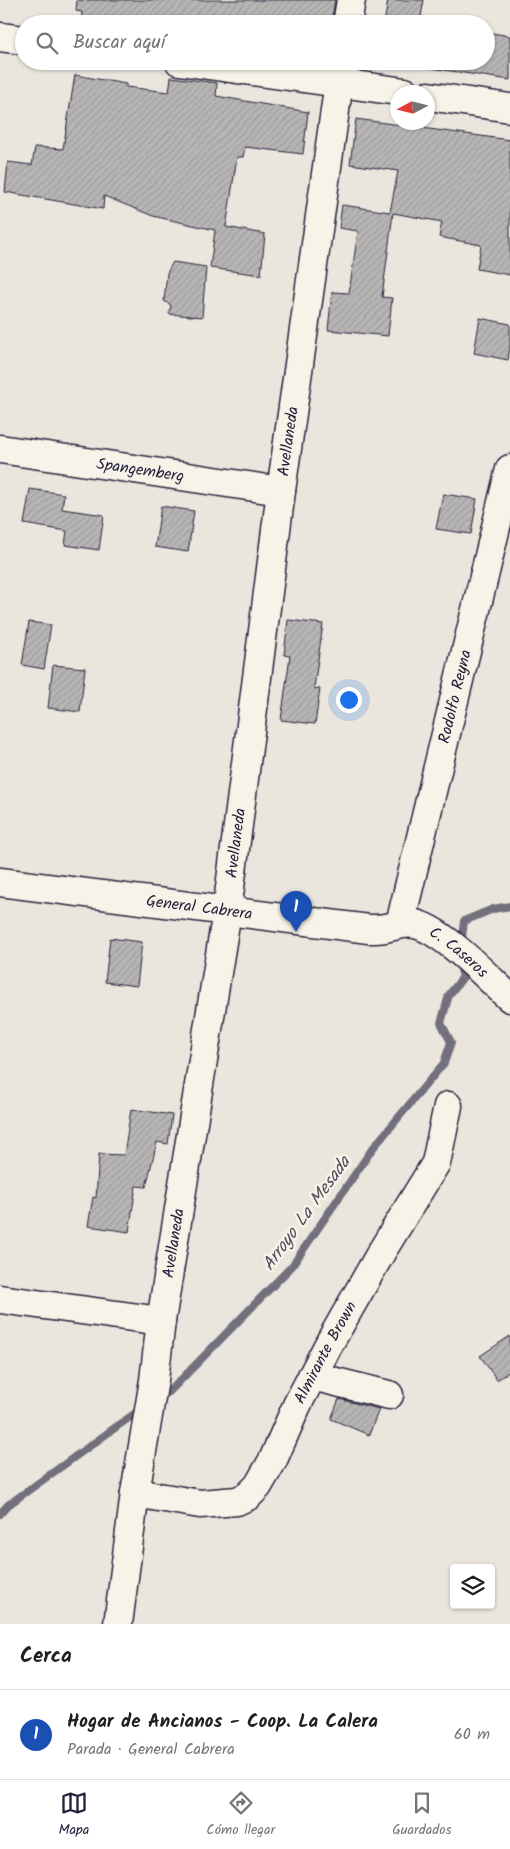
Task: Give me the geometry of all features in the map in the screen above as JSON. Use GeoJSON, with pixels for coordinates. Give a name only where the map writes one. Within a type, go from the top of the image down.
{"type":"FeatureCollection","features":[{"type":"Feature","properties":{"kind":"street"},"geometry":{"type":"LineString","coordinates":[[348,15],[351,0]]}},
{"type":"Feature","properties":{"kind":"street"},"geometry":{"type":"LineString","coordinates":[[0,37],[15,39]]}},
{"type":"Feature","properties":{"kind":"street"},"geometry":{"type":"LineString","coordinates":[[311,70],[340,72],[390,87]]}},
{"type":"Feature","properties":{"kind":"street","name":"Avellaneda"},"geometry":{"type":"LineString","coordinates":[[118,1624],[135,1493],[154,1380],[161,1321],[228,910],[281,491],[340,72]]}},
{"type":"Feature","properties":{"kind":"street"},"geometry":{"type":"LineString","coordinates":[[435,97],[510,108]]}},
{"type":"Feature","properties":{"kind":"street","name":"Spangemberg"},"geometry":{"type":"LineString","coordinates":[[0,450],[281,491]]}},
{"type":"Feature","properties":{"kind":"street","name":"Rodolfo Reyna"},"geometry":{"type":"LineString","coordinates":[[400,924],[510,469]]}},
{"type":"Feature","properties":{"kind":"street","name":"General Cabrera"},"geometry":{"type":"LineString","coordinates":[[0,882],[369,929],[386,928],[400,924]]}},
{"type":"Feature","properties":{"kind":"street","name":"C. Caseros"},"geometry":{"type":"LineString","coordinates":[[400,924],[415,924],[444,938],[510,998]]}},
{"type":"Feature","properties":{"kind":"street","name":"Almirante Brown"},"geometry":{"type":"LineString","coordinates":[[135,1493],[200,1504],[237,1501],[248,1496],[258,1486],[312,1376],[382,1251],[436,1163],[448,1106]]}},
{"type":"Feature","properties":{"kind":"street"},"geometry":{"type":"LineString","coordinates":[[0,1298],[161,1321]]}},
{"type":"Feature","properties":{"kind":"street"},"geometry":{"type":"LineString","coordinates":[[312,1376],[389,1395]]}},
{"type":"Feature","properties":{"kind":"building"},"geometry":{"type":"Polygon","coordinates":[[[77,0],[335,0],[332,15],[82,15],[82,12],[76,11],[77,0]]]}},
{"type":"Feature","properties":{"kind":"building"},"geometry":{"type":"Polygon","coordinates":[[[388,0],[424,0],[421,15],[386,15],[388,0]]]}},
{"type":"Feature","properties":{"kind":"building"},"geometry":{"type":"Polygon","coordinates":[[[495,34],[510,36],[510,80],[444,70],[495,70],[495,34]]]}},
{"type":"Feature","properties":{"kind":"building"},"geometry":{"type":"Polygon","coordinates":[[[75,75],[126,84],[126,87],[169,92],[171,77],[217,83],[216,96],[308,112],[303,154],[245,147],[243,157],[237,157],[226,227],[265,234],[261,275],[210,268],[215,230],[153,216],[104,196],[103,209],[5,192],[8,162],[32,165],[35,147],[63,149],[75,75]]]}},
{"type":"Feature","properties":{"kind":"building"},"geometry":{"type":"Polygon","coordinates":[[[356,119],[390,124],[390,130],[435,130],[510,140],[510,275],[477,269],[481,245],[439,237],[442,222],[393,213],[382,297],[392,298],[388,336],[328,330],[332,292],[349,293],[358,231],[339,228],[342,205],[390,212],[398,171],[350,164],[356,119]]]}},
{"type":"Feature","properties":{"kind":"building"},"geometry":{"type":"Polygon","coordinates":[[[173,262],[206,267],[202,317],[169,314],[171,305],[164,301],[167,273],[173,262]]]}},
{"type":"Feature","properties":{"kind":"building"},"geometry":{"type":"Polygon","coordinates":[[[480,318],[510,324],[508,360],[474,353],[480,318]]]}},
{"type":"Feature","properties":{"kind":"building"},"geometry":{"type":"Polygon","coordinates":[[[30,489],[64,494],[62,509],[104,515],[99,550],[65,545],[67,531],[24,524],[30,489]]]}},
{"type":"Feature","properties":{"kind":"building"},"geometry":{"type":"Polygon","coordinates":[[[443,494],[477,499],[471,534],[436,529],[443,494]]]}},
{"type":"Feature","properties":{"kind":"building"},"geometry":{"type":"Polygon","coordinates":[[[161,506],[194,511],[188,552],[155,547],[161,506]]]}},
{"type":"Feature","properties":{"kind":"building"},"geometry":{"type":"Polygon","coordinates":[[[288,620],[323,624],[314,688],[320,689],[315,724],[281,720],[290,656],[284,655],[288,620]]]}},
{"type":"Feature","properties":{"kind":"building"},"geometry":{"type":"Polygon","coordinates":[[[29,622],[51,625],[44,669],[22,665],[29,622]]]}},
{"type":"Feature","properties":{"kind":"building"},"geometry":{"type":"Polygon","coordinates":[[[53,665],[85,668],[80,712],[48,708],[53,665]]]}},
{"type":"Feature","properties":{"kind":"building"},"geometry":{"type":"Polygon","coordinates":[[[110,938],[142,942],[137,986],[105,982],[110,938]]]}},
{"type":"Feature","properties":{"kind":"building"},"geometry":{"type":"Polygon","coordinates":[[[131,1109],[172,1115],[168,1144],[157,1142],[146,1187],[136,1186],[129,1232],[88,1226],[93,1197],[96,1198],[99,1154],[124,1155],[131,1109]]]}},
{"type":"Feature","properties":{"kind":"building"},"geometry":{"type":"Polygon","coordinates":[[[510,1336],[510,1371],[497,1380],[480,1356],[510,1336]]]}},
{"type":"Feature","properties":{"kind":"building"},"geometry":{"type":"Polygon","coordinates":[[[339,1399],[379,1409],[369,1435],[331,1419],[339,1399]]]}},
{"type":"Feature","properties":{"kind":"waterway","name":"Arroyo La Mesada"},"geometry":{"type":"LineString","coordinates":[[461,946],[464,921],[493,909],[510,906]]}},
{"type":"Feature","properties":{"kind":"waterway","name":"Arroyo La Mesada"},"geometry":{"type":"LineString","coordinates":[[157,1399],[170,1391],[292,1266],[373,1148],[444,1063],[451,1042],[441,1023],[449,995],[463,977],[459,962]]}},
{"type":"Feature","properties":{"kind":"waterway","name":"Arroyo La Mesada"},"geometry":{"type":"LineString","coordinates":[[0,1514],[8,1505],[141,1409]]}},
{"type":"Feature","properties":{"kind":"place","name":"Hogar de Ancianos - Coop. La Calera"},"geometry":{"type":"Point","coordinates":[296,932]}}]}
